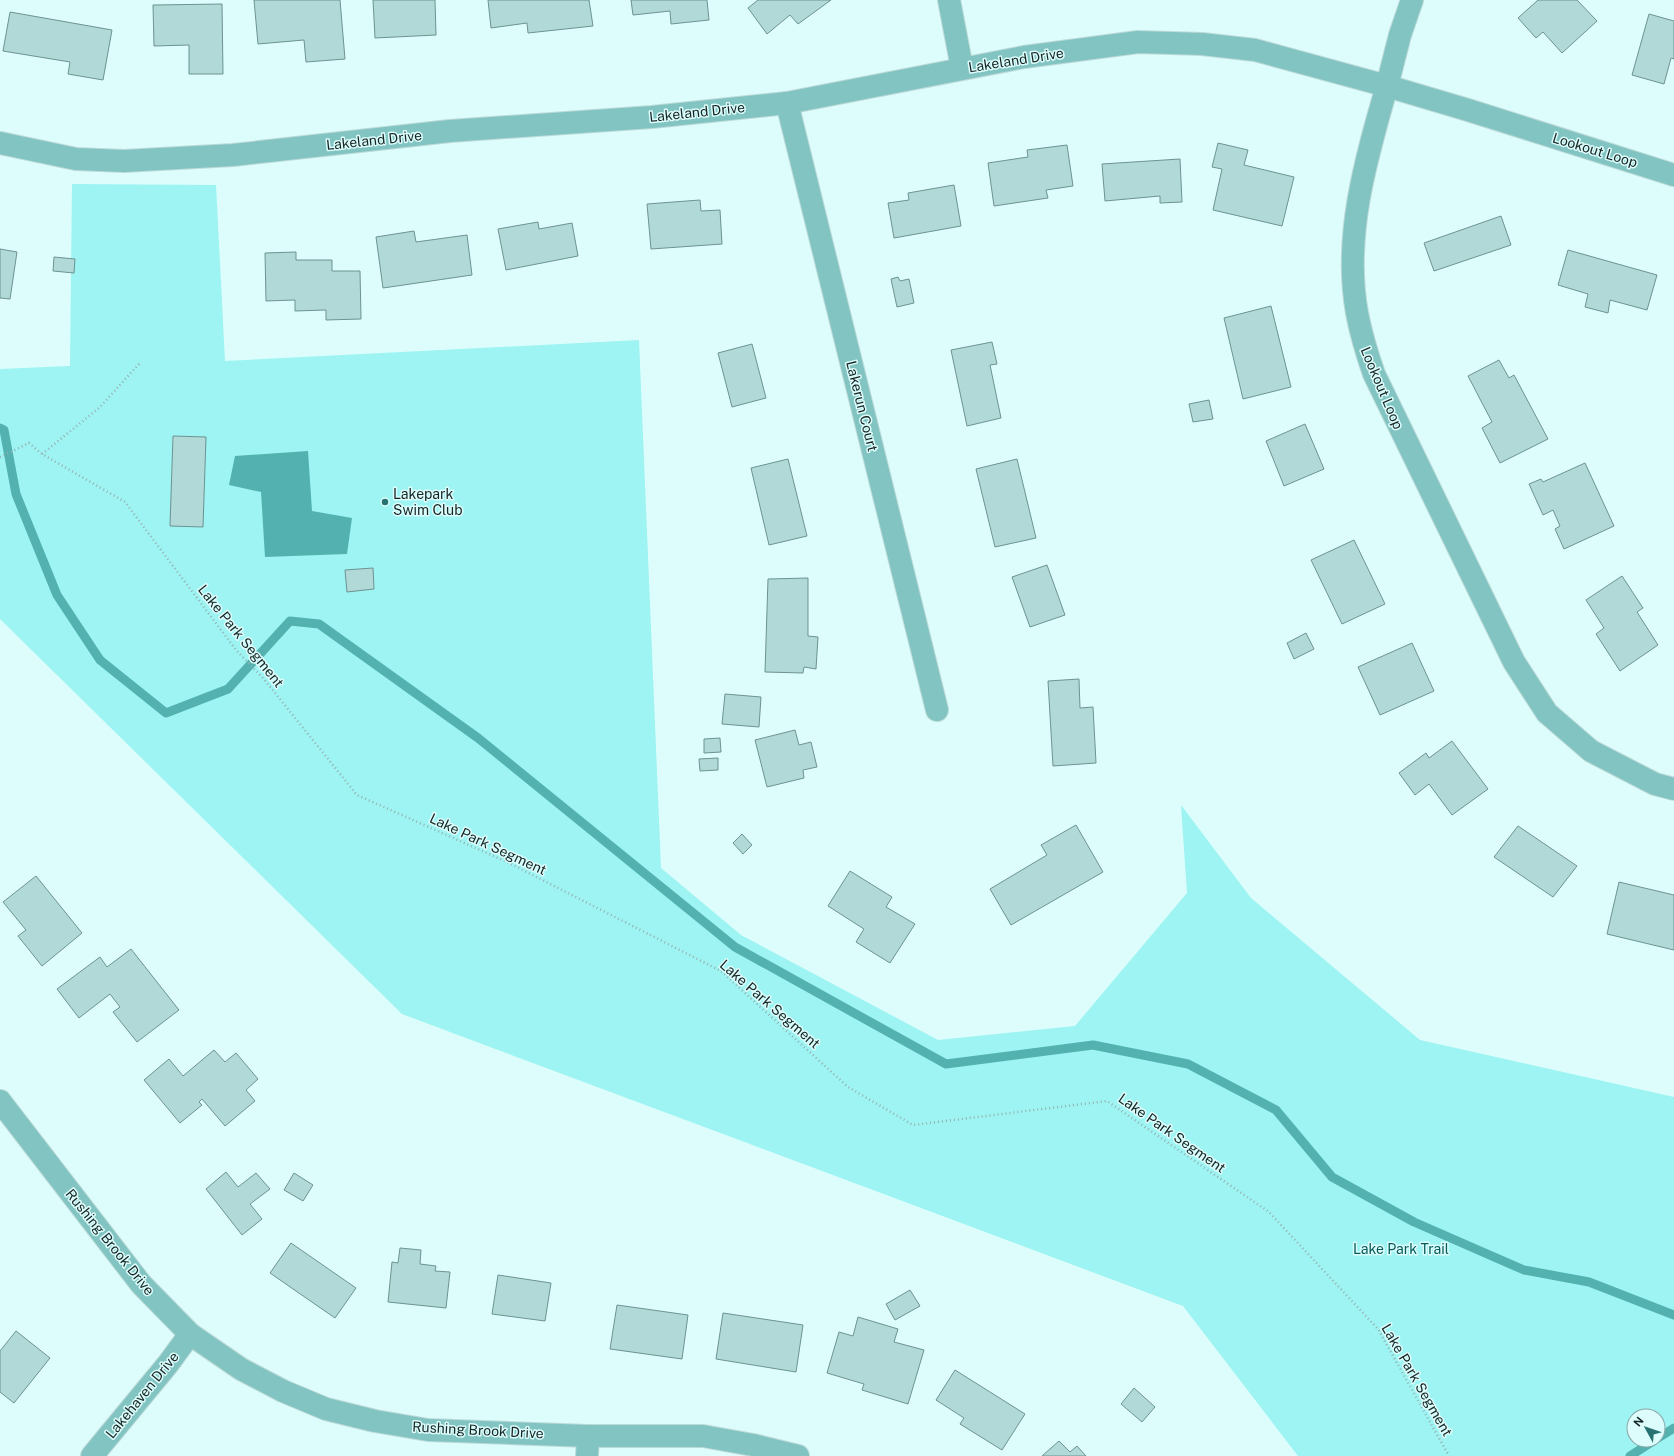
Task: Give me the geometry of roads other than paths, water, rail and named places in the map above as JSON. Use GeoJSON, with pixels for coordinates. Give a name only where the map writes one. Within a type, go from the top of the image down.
{"type":"FeatureCollection","features":[{"type":"Feature","properties":{"kind":"street"},"geometry":{"type":"LineString","coordinates":[[948,0],[962,68]]}},
{"type":"Feature","properties":{"kind":"street"},"geometry":{"type":"LineString","coordinates":[[1387,86],[1400,35],[1412,0]]}},
{"type":"Feature","properties":{"kind":"street","name":"Lakeland Drive"},"geometry":{"type":"LineString","coordinates":[[0,143],[76,159],[124,161],[240,154],[450,131],[652,117],[787,103],[1024,57],[1138,42],[1202,44],[1255,50],[1387,86]]}},
{"type":"Feature","properties":{"kind":"street","name":"Lookout Loop"},"geometry":{"type":"LineString","coordinates":[[1674,175],[1387,86],[1358,202],[1353,253],[1353,278],[1356,311],[1362,339],[1374,374],[1514,662],[1547,713],[1591,751],[1655,784],[1674,789]]}},
{"type":"Feature","properties":{"kind":"street","name":"Lakerun Court"},"geometry":{"type":"LineString","coordinates":[[787,103],[937,710]]}},
{"type":"Feature","properties":{"kind":"street","name":"Rushing Brook Drive"},"geometry":{"type":"LineString","coordinates":[[0,1101],[141,1284],[190,1334],[241,1369],[283,1391],[326,1409],[375,1421],[428,1430],[588,1446],[704,1436],[753,1444],[798,1456]]}},
{"type":"Feature","properties":{"kind":"street","name":"Lakehaven Drive"},"geometry":{"type":"LineString","coordinates":[[92,1456],[168,1364],[190,1334]]}},
{"type":"Feature","properties":{"kind":"waterway"},"geometry":{"type":"LineString","coordinates":[[0,428],[4,430],[16,494],[57,595],[100,660],[166,713],[228,689],[290,621],[319,624],[478,738],[735,947],[946,1064],[1093,1045],[1188,1064],[1276,1110],[1332,1177],[1414,1222],[1524,1270],[1589,1282],[1674,1315]]}},
{"type":"Feature","properties":{"kind":"waterway"},"geometry":{"type":"LineString","coordinates":[[1666,1433],[1674,1428]]}},
{"type":"Feature","properties":{"kind":"waterway"},"geometry":{"type":"LineString","coordinates":[[1630,1456],[1642,1448]]}},
{"type":"Feature","properties":{"kind":"place","name":"Lakepark Swim Club"},"geometry":{"type":"Point","coordinates":[385,502]}},
{"type":"Feature","properties":{"kind":"park label","name":"Lake Park Trail"},"geometry":{"type":"Point","coordinates":[1401,1249]}}]}
